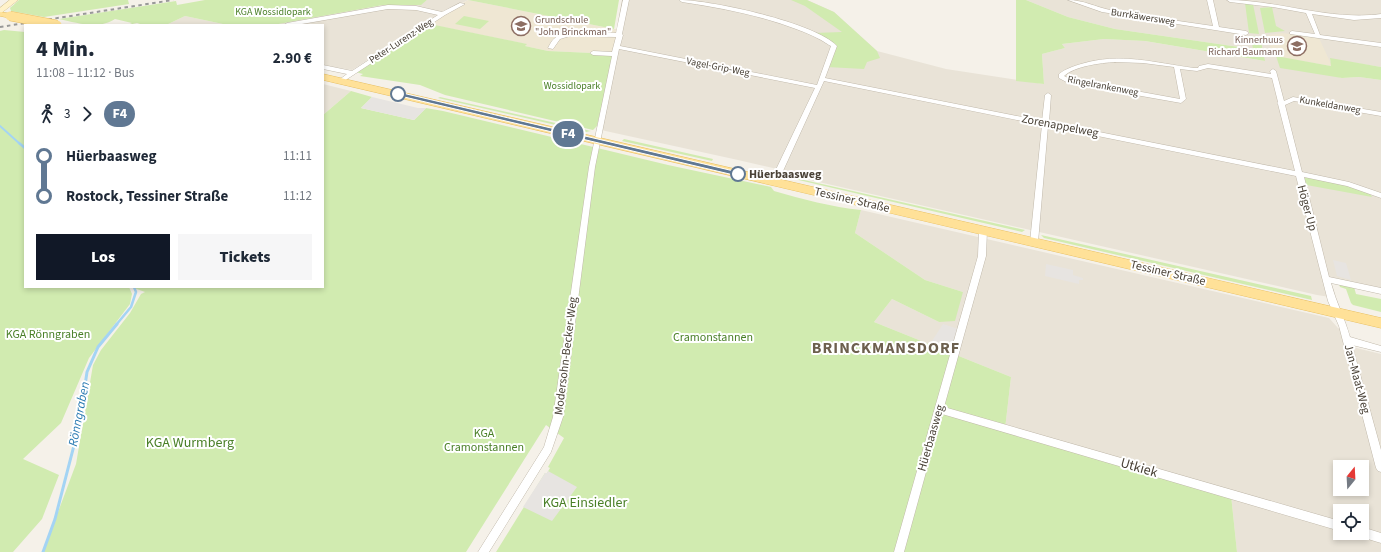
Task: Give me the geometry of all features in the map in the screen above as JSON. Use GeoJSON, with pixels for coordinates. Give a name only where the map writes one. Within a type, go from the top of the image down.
{"type":"FeatureCollection","features":[{"type":"Feature","properties":{"kind":"main road"},"geometry":{"type":"LineString","coordinates":[[0,5],[8,0]]}},
{"type":"Feature","properties":{"kind":"main road"},"geometry":{"type":"LineString","coordinates":[[0,13],[14,0]]}},
{"type":"Feature","properties":{"kind":"main road"},"geometry":{"type":"LineString","coordinates":[[0,13],[53,24]]}},
{"type":"Feature","properties":{"kind":"main road"},"geometry":{"type":"LineString","coordinates":[[0,22],[24,26]]}},
{"type":"Feature","properties":{"kind":"main road","name":"Tessiner Straße"},"geometry":{"type":"LineString","coordinates":[[324,77],[596,141],[776,177],[983,230],[1381,323]]}},
{"type":"Feature","properties":{"kind":"street","name":"Modersohn-Becker-Weg"},"geometry":{"type":"LineString","coordinates":[[483,552],[548,449],[558,417],[579,249],[596,141],[628,0]]}},
{"type":"Feature","properties":{"kind":"street"},"geometry":{"type":"LineString","coordinates":[[682,0],[720,6],[769,17],[815,35],[831,44],[834,49],[819,87],[776,177]]}},
{"type":"Feature","properties":{"kind":"street"},"geometry":{"type":"LineString","coordinates":[[703,0],[720,6]]}},
{"type":"Feature","properties":{"kind":"street","name":"Burrkäwersweg"},"geometry":{"type":"LineString","coordinates":[[1071,0],[1102,10],[1246,33]]}},
{"type":"Feature","properties":{"kind":"street"},"geometry":{"type":"LineString","coordinates":[[1210,0],[1216,28]]}},
{"type":"Feature","properties":{"kind":"street"},"geometry":{"type":"LineString","coordinates":[[1230,0],[1274,5],[1340,18],[1381,16]]}},
{"type":"Feature","properties":{"kind":"street","name":"Peter-Lurenz-Weg"},"geometry":{"type":"LineString","coordinates":[[341,81],[443,14],[462,4]]}},
{"type":"Feature","properties":{"kind":"street"},"geometry":{"type":"LineString","coordinates":[[293,24],[396,7],[420,8],[443,14]]}},
{"type":"Feature","properties":{"kind":"street"},"geometry":{"type":"LineString","coordinates":[[1309,13],[1318,36]]}},
{"type":"Feature","properties":{"kind":"street"},"geometry":{"type":"LineString","coordinates":[[1292,33],[1381,45]]}},
{"type":"Feature","properties":{"kind":"street"},"geometry":{"type":"LineString","coordinates":[[551,48],[553,42],[559,37],[571,34],[620,35]]}},
{"type":"Feature","properties":{"kind":"street"},"geometry":{"type":"LineString","coordinates":[[599,46],[595,53],[615,54]]}},
{"type":"Feature","properties":{"kind":"street","name":"Vagel-Grip-Weg"},"geometry":{"type":"LineString","coordinates":[[618,47],[819,87]]}},
{"type":"Feature","properties":{"kind":"street","name":"Ringelrankenweg"},"geometry":{"type":"LineString","coordinates":[[1177,66],[1183,99],[1181,101],[1068,81],[1061,77],[1062,74],[1075,67],[1112,59],[1132,60],[1177,66],[1195,70],[1201,69],[1203,66],[1208,66],[1273,74]]}},
{"type":"Feature","properties":{"kind":"street"},"geometry":{"type":"LineString","coordinates":[[324,67],[351,73]]}},
{"type":"Feature","properties":{"kind":"street","name":"Höger Up"},"geometry":{"type":"LineString","coordinates":[[1273,74],[1326,280],[1337,313]]}},
{"type":"Feature","properties":{"kind":"street","name":"Zorenappelweg"},"geometry":{"type":"LineString","coordinates":[[822,79],[1349,184],[1381,196]]}},
{"type":"Feature","properties":{"kind":"street"},"geometry":{"type":"LineString","coordinates":[[1034,242],[1048,95]]}},
{"type":"Feature","properties":{"kind":"street","name":"Kunkeldanweg"},"geometry":{"type":"LineString","coordinates":[[1280,103],[1286,104],[1293,99],[1381,114]]}},
{"type":"Feature","properties":{"kind":"street","name":"Hüerbaasweg"},"geometry":{"type":"LineString","coordinates":[[899,552],[982,256],[983,230]]}},
{"type":"Feature","properties":{"kind":"street"},"geometry":{"type":"LineString","coordinates":[[1326,280],[1381,291]]}},
{"type":"Feature","properties":{"kind":"street","name":"Jan-Maat-Weg"},"geometry":{"type":"LineString","coordinates":[[1337,313],[1347,340],[1381,468]]}},
{"type":"Feature","properties":{"kind":"street"},"geometry":{"type":"LineString","coordinates":[[1347,340],[1381,349]]}},
{"type":"Feature","properties":{"kind":"street","name":"Utkiek"},"geometry":{"type":"LineString","coordinates":[[939,409],[1333,524]]}},
{"type":"Feature","properties":{"kind":"street"},"geometry":{"type":"LineString","coordinates":[[1369,534],[1381,538]]}},
{"type":"Feature","properties":{"kind":"shaded area"},"geometry":{"type":"Polygon","coordinates":[[[427,0],[468,0],[439,15],[352,70],[324,65],[324,24],[278,24],[383,5],[420,5],[427,0]]]}},
{"type":"Feature","properties":{"kind":"shaded area","name":"Grundschule \"John Brinckman\""},"geometry":{"type":"Polygon","coordinates":[[[468,0],[614,29],[621,29],[614,54],[548,51],[525,46],[526,44],[428,24],[468,0]]]}},
{"type":"Feature","properties":{"kind":"shaded area"},"geometry":{"type":"Polygon","coordinates":[[[628,0],[807,0],[834,12],[877,51],[946,69],[1044,84],[1042,54],[1065,48],[1062,44],[1104,39],[1145,41],[1265,61],[1253,49],[1115,29],[1068,17],[1026,0],[1381,0],[1381,67],[1330,59],[1332,66],[1276,56],[1342,78],[1359,77],[1381,80],[1381,291],[1326,280],[1330,297],[1317,295],[788,175],[773,168],[601,130],[628,0]]]}},
{"type":"Feature","properties":{"kind":"shaded area"},"geometry":{"type":"Polygon","coordinates":[[[185,16],[223,24],[168,24],[185,16]]]}},
{"type":"Feature","properties":{"kind":"shaded area","name":"Kinnerhuus Richard Baumann"},"geometry":{"type":"Polygon","coordinates":[[[1282,33],[1319,38],[1332,66],[1272,56],[1268,35],[1282,33]]]}},
{"type":"Feature","properties":{"kind":"shaded area"},"geometry":{"type":"Polygon","coordinates":[[[324,84],[351,91],[324,114],[324,84]]]}},
{"type":"Feature","properties":{"kind":"shaded area"},"geometry":{"type":"Polygon","coordinates":[[[372,97],[418,108],[426,108],[414,120],[361,108],[372,97]]]}},
{"type":"Feature","properties":{"kind":"shaded area"},"geometry":{"type":"Polygon","coordinates":[[[861,210],[1329,318],[1338,328],[1344,330],[1348,346],[1381,354],[1381,552],[1237,552],[1231,495],[1005,429],[1011,377],[874,322],[892,299],[939,322],[963,292],[925,280],[855,233],[861,210]]]}},
{"type":"Feature","properties":{"kind":"shaded area"},"geometry":{"type":"Polygon","coordinates":[[[1333,260],[1346,263],[1351,280],[1337,276],[1333,260]]]}},
{"type":"Feature","properties":{"kind":"shaded area"},"geometry":{"type":"Polygon","coordinates":[[[1046,264],[1073,270],[1073,275],[1083,278],[1083,280],[1079,280],[1079,284],[1045,276],[1046,264]]]}},
{"type":"Feature","properties":{"kind":"shaded area"},"geometry":{"type":"Polygon","coordinates":[[[943,324],[961,330],[954,354],[930,344],[943,324]]]}},
{"type":"Feature","properties":{"kind":"shaded area"},"geometry":{"type":"Polygon","coordinates":[[[548,471],[577,487],[552,521],[523,507],[545,473],[548,471]]]}},
{"type":"Feature","properties":{"kind":"green space"},"geometry":{"type":"Polygon","coordinates":[[[19,0],[128,0],[129,4],[44,17],[11,11],[10,8],[19,0]]]}},
{"type":"Feature","properties":{"kind":"green space","name":"KGA Wossidlopark"},"geometry":{"type":"Polygon","coordinates":[[[205,0],[427,0],[421,5],[383,5],[278,24],[223,24],[185,16],[168,24],[130,24],[132,23],[115,19],[102,24],[81,24],[59,19],[176,1],[177,5],[205,0]]]}},
{"type":"Feature","properties":{"kind":"green space"},"geometry":{"type":"Polygon","coordinates":[[[468,0],[619,0],[614,29],[468,0]]]}},
{"type":"Feature","properties":{"kind":"green space"},"geometry":{"type":"Polygon","coordinates":[[[791,0],[807,0],[834,12],[877,51],[880,58],[867,62],[864,69],[827,67],[834,46],[814,33],[842,32],[805,6],[791,0]]]}},
{"type":"Feature","properties":{"kind":"green space"},"geometry":{"type":"Polygon","coordinates":[[[1016,0],[1026,0],[1068,17],[1115,29],[1253,49],[1251,36],[1260,37],[1265,61],[1145,41],[1104,39],[1062,44],[1065,48],[1042,54],[1044,84],[1016,81],[1016,0]]]}},
{"type":"Feature","properties":{"kind":"green space"},"geometry":{"type":"Polygon","coordinates":[[[1245,3],[1253,4],[1259,34],[1249,33],[1245,3]]]}},
{"type":"Feature","properties":{"kind":"green space"},"geometry":{"type":"Polygon","coordinates":[[[1272,7],[1276,26],[1285,31],[1265,33],[1260,8],[1272,7]]]}},
{"type":"Feature","properties":{"kind":"green space"},"geometry":{"type":"Polygon","coordinates":[[[464,16],[489,21],[480,29],[455,24],[464,16]]]}},
{"type":"Feature","properties":{"kind":"green space","name":"Wossidlopark"},"geometry":{"type":"Polygon","coordinates":[[[430,24],[527,44],[525,46],[548,51],[614,54],[597,126],[593,130],[445,95],[420,85],[360,76],[363,74],[355,72],[430,24]]]}},
{"type":"Feature","properties":{"kind":"green space","name":"KGA Rönngraben"},"geometry":{"type":"Polygon","coordinates":[[[0,31],[24,32],[24,288],[129,288],[132,294],[130,304],[89,358],[61,423],[23,459],[59,475],[42,519],[13,552],[0,552],[0,31]]]}},
{"type":"Feature","properties":{"kind":"green space"},"geometry":{"type":"Polygon","coordinates":[[[1276,56],[1331,66],[1330,58],[1381,67],[1381,80],[1359,77],[1342,78],[1280,68],[1276,56]]]}},
{"type":"Feature","properties":{"kind":"green space","name":"Cramonstannen"},"geometry":{"type":"Polygon","coordinates":[[[351,91],[372,97],[361,108],[414,120],[426,108],[443,111],[668,165],[771,187],[774,191],[817,202],[861,210],[855,233],[925,280],[963,292],[955,321],[939,322],[892,299],[874,322],[1011,377],[1005,429],[1231,495],[1237,552],[496,552],[545,473],[547,473],[550,468],[548,467],[564,438],[546,425],[466,552],[43,552],[76,464],[93,365],[101,350],[130,313],[141,294],[145,292],[134,288],[324,288],[324,114],[351,91]]]}},
{"type":"Feature","properties":{"kind":"green space"},"geometry":{"type":"Polygon","coordinates":[[[440,97],[591,131],[586,132],[438,98],[440,97]]]}},
{"type":"Feature","properties":{"kind":"green space"},"geometry":{"type":"Polygon","coordinates":[[[624,139],[713,159],[712,161],[622,141],[624,139]]]}},
{"type":"Feature","properties":{"kind":"green space"},"geometry":{"type":"Polygon","coordinates":[[[1298,174],[1369,191],[1372,197],[1301,184],[1298,174]]]}},
{"type":"Feature","properties":{"kind":"green space"},"geometry":{"type":"Polygon","coordinates":[[[790,178],[1025,230],[1022,232],[790,178]]]}},
{"type":"Feature","properties":{"kind":"green space"},"geometry":{"type":"Polygon","coordinates":[[[1041,235],[1311,296],[1312,300],[1044,238],[1041,235]]]}},
{"type":"Feature","properties":{"kind":"green space"},"geometry":{"type":"Polygon","coordinates":[[[1339,284],[1354,287],[1356,294],[1381,299],[1381,312],[1353,305],[1346,289],[1340,287],[1339,284]]]}},
{"type":"Feature","properties":{"kind":"waterway","name":"Rönngraben"},"geometry":{"type":"LineString","coordinates":[[0,126],[20,144]]}},
{"type":"Feature","properties":{"kind":"waterway","name":"Rönngraben"},"geometry":{"type":"LineString","coordinates":[[19,143],[24,147]]}},
{"type":"Feature","properties":{"kind":"waterway","name":"Rönngraben"},"geometry":{"type":"LineString","coordinates":[[116,325],[131,307],[136,292],[134,288]]}},
{"type":"Feature","properties":{"kind":"waterway","name":"Rönngraben"},"geometry":{"type":"LineString","coordinates":[[43,552],[55,519],[79,426],[87,372],[98,347],[117,324]]}},
{"type":"Feature","properties":{"kind":"railway"},"geometry":{"type":"LineString","coordinates":[[0,27],[173,0]]}},
{"type":"Feature","properties":{"kind":"bus line","name":"F4"},"geometry":{"type":"LineString","coordinates":[[398,94],[738,174]]}},
{"type":"Feature","properties":{"kind":"place","name":"Grundschule \"John Brinckman\""},"geometry":{"type":"Point","coordinates":[521,26]}},
{"type":"Feature","properties":{"kind":"place","name":"Kinnerhuus Richard Baumann"},"geometry":{"type":"Point","coordinates":[1297,46]}},
{"type":"Feature","properties":{"kind":"place","name":"Hüerbaasweg"},"geometry":{"type":"Point","coordinates":[738,174]}},
{"type":"Feature","properties":{"kind":"district","name":"BRINCKMANSDORF"},"geometry":{"type":"Point","coordinates":[886,348]}},
{"type":"Feature","properties":{"kind":"park label","name":"KGA Cramonstannen"},"geometry":{"type":"Point","coordinates":[484,440]}},
{"type":"Feature","properties":{"kind":"park label","name":"KGA Wurmberg"},"geometry":{"type":"Point","coordinates":[190,443]}},
{"type":"Feature","properties":{"kind":"park label","name":"KGA Einsiedler"},"geometry":{"type":"Point","coordinates":[585,503]}}]}
